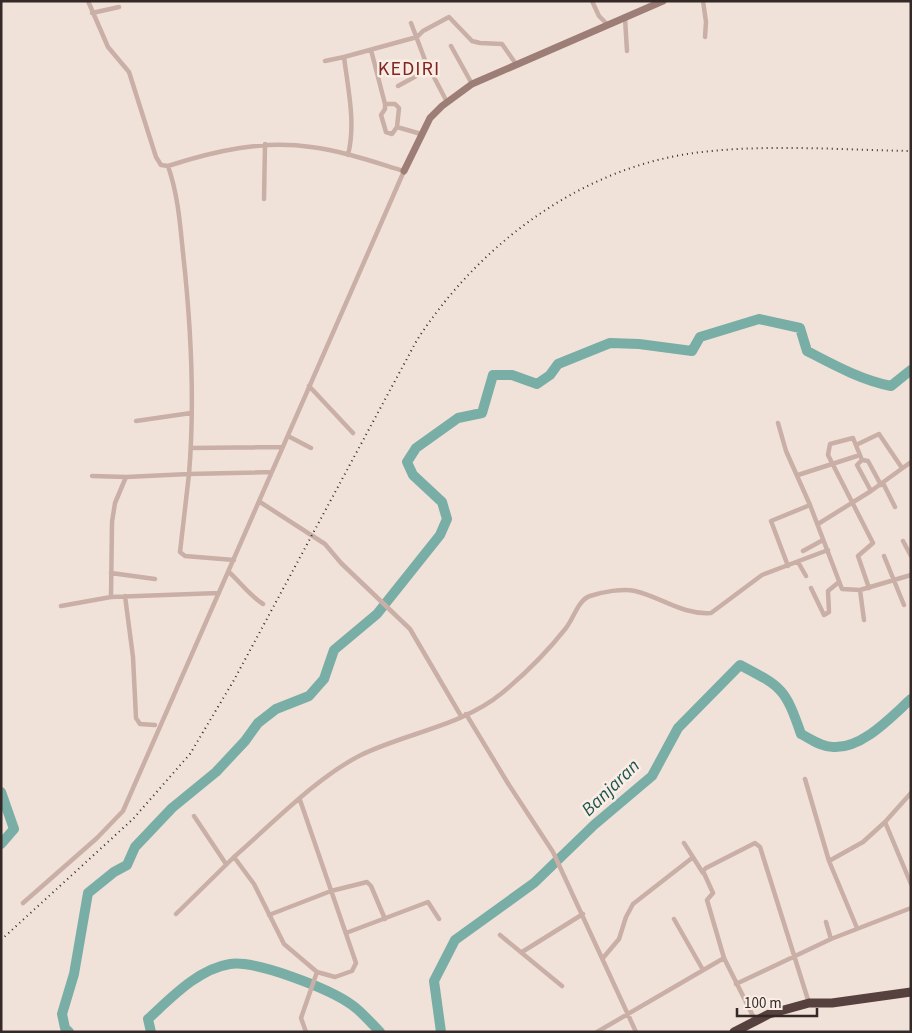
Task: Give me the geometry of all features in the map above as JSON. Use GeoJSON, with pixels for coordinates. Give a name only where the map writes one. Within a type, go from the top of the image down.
{"type":"FeatureCollection","features":[{"type":"Feature","properties":{"kind":"highway"},"geometry":{"type":"LineString","coordinates":[[734,1032],[775,1011],[809,1003],[832,1003],[911,992]]}},
{"type":"Feature","properties":{"kind":"street"},"geometry":{"type":"LineString","coordinates":[[88,1],[108,48],[129,72],[158,161],[161,165],[168,166],[220,152],[265,144],[310,146],[404,171]]}},
{"type":"Feature","properties":{"kind":"street"},"geometry":{"type":"LineString","coordinates":[[592,1],[599,16],[608,25]]}},
{"type":"Feature","properties":{"kind":"street"},"geometry":{"type":"LineString","coordinates":[[23,903],[97,838],[123,811],[404,171],[430,118],[446,102],[472,84],[663,1]]}},
{"type":"Feature","properties":{"kind":"street"},"geometry":{"type":"LineString","coordinates":[[703,1],[706,22],[705,37]]}},
{"type":"Feature","properties":{"kind":"street"},"geometry":{"type":"LineString","coordinates":[[92,13],[120,7]]}},
{"type":"Feature","properties":{"kind":"street"},"geometry":{"type":"LineString","coordinates":[[598,29],[599,16]]}},
{"type":"Feature","properties":{"kind":"street"},"geometry":{"type":"LineString","coordinates":[[325,61],[417,37],[449,17],[472,40],[480,43],[502,44],[516,64]]}},
{"type":"Feature","properties":{"kind":"street"},"geometry":{"type":"LineString","coordinates":[[625,18],[627,51]]}},
{"type":"Feature","properties":{"kind":"street"},"geometry":{"type":"LineString","coordinates":[[411,23],[429,69],[446,102]]}},
{"type":"Feature","properties":{"kind":"street"},"geometry":{"type":"LineString","coordinates":[[451,46],[472,84]]}},
{"type":"Feature","properties":{"kind":"street"},"geometry":{"type":"LineString","coordinates":[[371,50],[385,104],[385,109],[381,115],[386,132],[392,134],[397,127],[399,117],[397,105],[385,104]]}},
{"type":"Feature","properties":{"kind":"street"},"geometry":{"type":"LineString","coordinates":[[344,57],[352,111],[352,143],[348,156]]}},
{"type":"Feature","properties":{"kind":"street"},"geometry":{"type":"LineString","coordinates":[[398,86],[429,69]]}},
{"type":"Feature","properties":{"kind":"street"},"geometry":{"type":"LineString","coordinates":[[397,127],[421,134]]}},
{"type":"Feature","properties":{"kind":"street"},"geometry":{"type":"LineString","coordinates":[[264,198],[265,144]]}},
{"type":"Feature","properties":{"kind":"street"},"geometry":{"type":"LineString","coordinates":[[168,166],[176,190],[188,296],[191,448],[180,552],[184,556],[234,560]]}},
{"type":"Feature","properties":{"kind":"street"},"geometry":{"type":"LineString","coordinates":[[309,386],[353,433]]}},
{"type":"Feature","properties":{"kind":"street"},"geometry":{"type":"LineString","coordinates":[[136,421],[191,413]]}},
{"type":"Feature","properties":{"kind":"street"},"geometry":{"type":"LineString","coordinates":[[778,423],[786,451],[818,524],[842,589],[847,591],[860,590],[911,575]]}},
{"type":"Feature","properties":{"kind":"street"},"geometry":{"type":"LineString","coordinates":[[856,445],[879,434],[902,468]]}},
{"type":"Feature","properties":{"kind":"street"},"geometry":{"type":"LineString","coordinates":[[288,436],[312,448]]}},
{"type":"Feature","properties":{"kind":"street"},"geometry":{"type":"LineString","coordinates":[[869,588],[858,556],[874,544],[831,463],[828,455],[831,443],[852,438],[861,457],[868,461],[895,507]]}},
{"type":"Feature","properties":{"kind":"street"},"geometry":{"type":"LineString","coordinates":[[191,448],[283,447]]}},
{"type":"Feature","properties":{"kind":"street"},"geometry":{"type":"LineString","coordinates":[[798,475],[831,463],[861,457]]}},
{"type":"Feature","properties":{"kind":"street"},"geometry":{"type":"LineString","coordinates":[[861,457],[858,465],[871,491]]}},
{"type":"Feature","properties":{"kind":"street"},"geometry":{"type":"LineString","coordinates":[[818,524],[882,484],[911,462]]}},
{"type":"Feature","properties":{"kind":"street"},"geometry":{"type":"LineString","coordinates":[[92,476],[126,477],[272,472]]}},
{"type":"Feature","properties":{"kind":"street"},"geometry":{"type":"LineString","coordinates":[[111,597],[112,522],[115,503],[126,477]]}},
{"type":"Feature","properties":{"kind":"street"},"geometry":{"type":"LineString","coordinates":[[260,502],[318,539],[414,634],[464,715],[554,852],[636,1032]]}},
{"type":"Feature","properties":{"kind":"street"},"geometry":{"type":"LineString","coordinates":[[788,566],[771,521],[810,505]]}},
{"type":"Feature","properties":{"kind":"street"},"geometry":{"type":"LineString","coordinates":[[803,550],[823,540]]}},
{"type":"Feature","properties":{"kind":"street"},"geometry":{"type":"LineString","coordinates":[[903,541],[911,556]]}},
{"type":"Feature","properties":{"kind":"street"},"geometry":{"type":"LineString","coordinates":[[176,914],[226,864],[342,766],[361,755],[464,715],[496,697],[524,673],[566,628],[581,603],[587,597],[633,590],[675,607],[710,613],[762,576],[828,550]]}},
{"type":"Feature","properties":{"kind":"street"},"geometry":{"type":"LineString","coordinates":[[884,556],[904,605]]}},
{"type":"Feature","properties":{"kind":"street"},"geometry":{"type":"LineString","coordinates":[[798,562],[806,576]]}},
{"type":"Feature","properties":{"kind":"street"},"geometry":{"type":"LineString","coordinates":[[229,572],[244,586],[248,594],[263,604]]}},
{"type":"Feature","properties":{"kind":"street"},"geometry":{"type":"LineString","coordinates":[[111,574],[155,579]]}},
{"type":"Feature","properties":{"kind":"street"},"geometry":{"type":"LineString","coordinates":[[811,588],[824,615],[829,612],[828,590],[838,582]]}},
{"type":"Feature","properties":{"kind":"street"},"geometry":{"type":"LineString","coordinates":[[860,590],[864,620]]}},
{"type":"Feature","properties":{"kind":"street"},"geometry":{"type":"LineString","coordinates":[[61,606],[111,597],[219,593]]}},
{"type":"Feature","properties":{"kind":"street"},"geometry":{"type":"LineString","coordinates":[[125,596],[133,657],[136,718],[140,724],[155,725]]}},
{"type":"Feature","properties":{"kind":"street"},"geometry":{"type":"LineString","coordinates":[[805,779],[829,860],[857,928]]}},
{"type":"Feature","properties":{"kind":"street"},"geometry":{"type":"LineString","coordinates":[[829,860],[863,842],[885,822],[911,793]]}},
{"type":"Feature","properties":{"kind":"street"},"geometry":{"type":"LineString","coordinates":[[234,857],[254,884],[284,944],[316,975],[335,977],[354,970],[356,963],[300,800]]}},
{"type":"Feature","properties":{"kind":"street"},"geometry":{"type":"LineString","coordinates":[[194,816],[226,864]]}},
{"type":"Feature","properties":{"kind":"street"},"geometry":{"type":"LineString","coordinates":[[885,822],[911,884]]}},
{"type":"Feature","properties":{"kind":"street"},"geometry":{"type":"LineString","coordinates":[[684,844],[703,873],[712,893],[707,900],[724,958],[752,1023]]}},
{"type":"Feature","properties":{"kind":"street"},"geometry":{"type":"LineString","coordinates":[[703,873],[706,868],[753,844],[758,844],[809,1003]]}},
{"type":"Feature","properties":{"kind":"street"},"geometry":{"type":"LineString","coordinates":[[603,958],[619,939],[626,917],[633,904],[692,858]]}},
{"type":"Feature","properties":{"kind":"street"},"geometry":{"type":"LineString","coordinates":[[269,915],[331,891],[368,882],[385,919]]}},
{"type":"Feature","properties":{"kind":"street"},"geometry":{"type":"LineString","coordinates":[[346,933],[428,902],[433,906],[439,919]]}},
{"type":"Feature","properties":{"kind":"street"},"geometry":{"type":"LineString","coordinates":[[736,984],[831,939],[911,908]]}},
{"type":"Feature","properties":{"kind":"street"},"geometry":{"type":"LineString","coordinates":[[522,952],[582,914]]}},
{"type":"Feature","properties":{"kind":"street"},"geometry":{"type":"LineString","coordinates":[[674,919],[703,970]]}},
{"type":"Feature","properties":{"kind":"street"},"geometry":{"type":"LineString","coordinates":[[826,922],[831,939]]}},
{"type":"Feature","properties":{"kind":"street"},"geometry":{"type":"LineString","coordinates":[[500,935],[562,986]]}},
{"type":"Feature","properties":{"kind":"street"},"geometry":{"type":"LineString","coordinates":[[597,1032],[724,958]]}},
{"type":"Feature","properties":{"kind":"street"},"geometry":{"type":"LineString","coordinates":[[306,1032],[301,1018],[316,975]]}},
{"type":"Feature","properties":{"kind":"waterway"},"geometry":{"type":"LineString","coordinates":[[69,1032],[65,1028],[62,1014],[74,974],[88,893],[114,872],[127,865],[135,847],[172,808],[216,772],[245,741],[258,723],[276,709],[309,696],[324,679],[334,650],[377,614],[440,535],[447,519],[442,502],[413,475],[407,462],[416,448],[458,418],[482,413],[493,375],[512,375],[537,384],[550,375],[558,364],[610,343],[639,344],[692,351],[700,337],[759,319],[800,328],[807,351],[848,372],[869,380],[891,386],[911,370]]}},
{"type":"Feature","properties":{"kind":"waterway","name":"Banjaran"},"geometry":{"type":"LineString","coordinates":[[441,1032],[434,981],[455,940],[534,883],[594,825],[652,776],[678,728],[740,665],[774,684],[780,690],[791,707],[801,734],[829,747],[855,743],[885,723],[911,699]]}},
{"type":"Feature","properties":{"kind":"waterway"},"geometry":{"type":"LineString","coordinates":[[1,792],[14,829],[1,844]]}},
{"type":"Feature","properties":{"kind":"waterway","name":"Banjaran"},"geometry":{"type":"LineString","coordinates":[[151,1032],[148,1019],[176,994],[196,978],[218,967],[230,964],[257,966],[327,991],[342,998],[356,1008],[380,1032]]}},
{"type":"Feature","properties":{"kind":"railway"},"geometry":{"type":"LineString","coordinates":[[1,940],[133,819],[190,754],[234,680],[417,340],[442,305],[504,241],[539,214],[577,192],[617,173],[658,160],[702,152],[754,148],[911,151]]}},
{"type":"Feature","properties":{"kind":"district","name":"KEDIRI"},"geometry":{"type":"Point","coordinates":[409,69]}}]}
